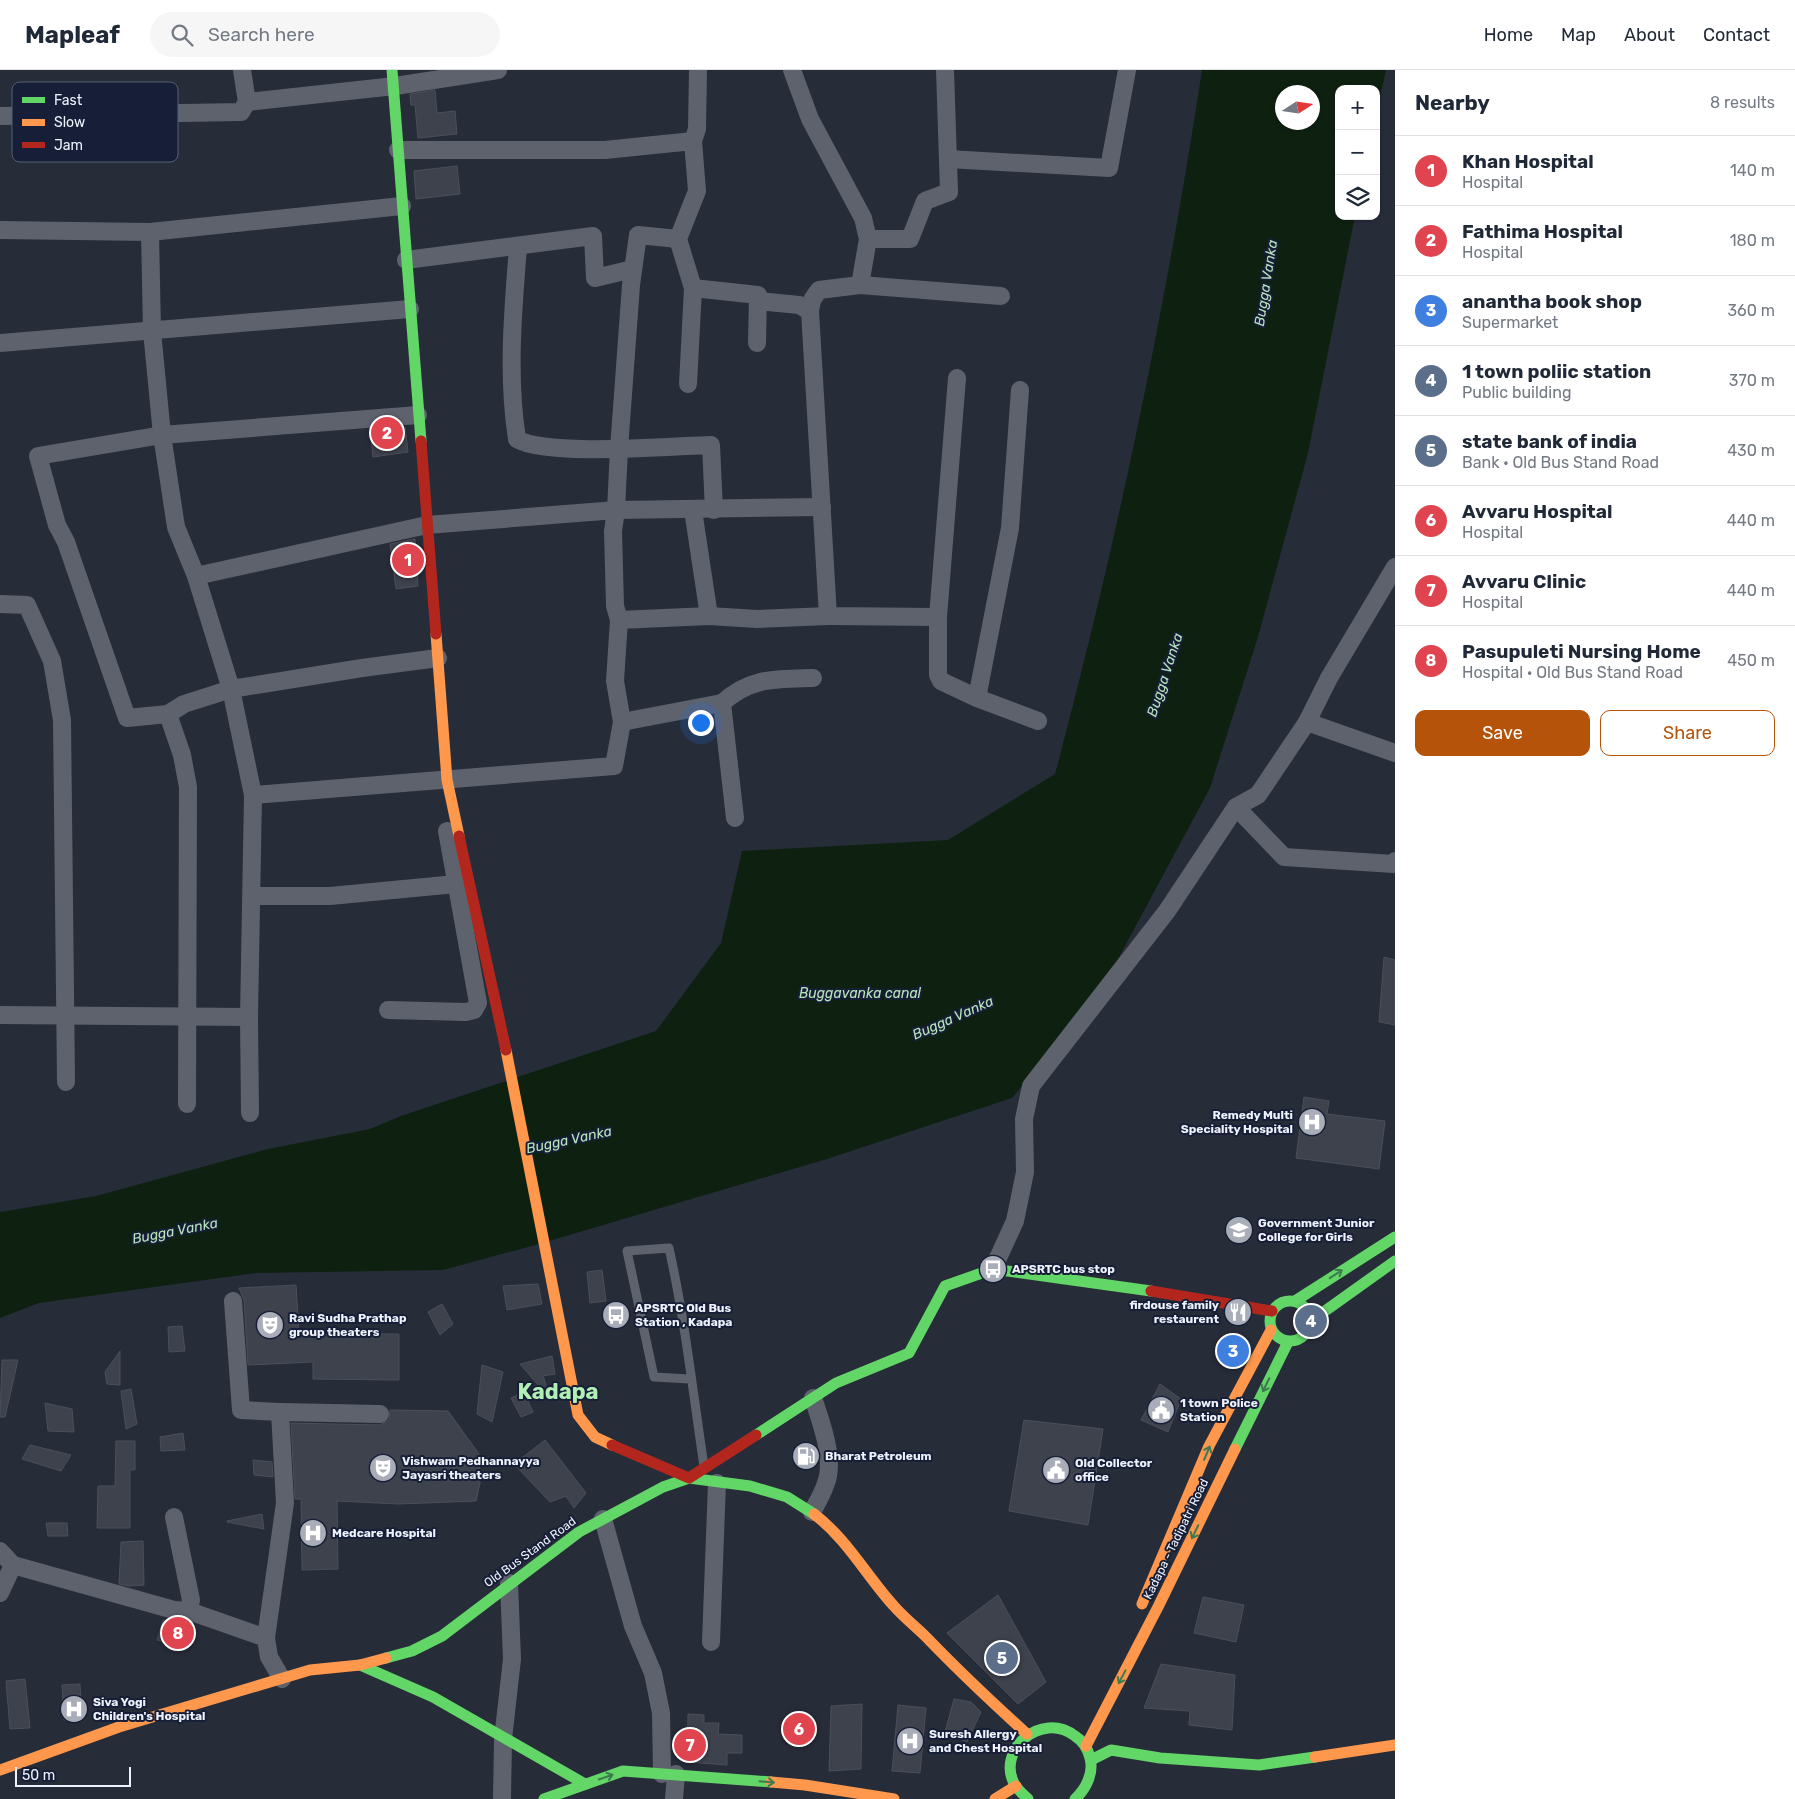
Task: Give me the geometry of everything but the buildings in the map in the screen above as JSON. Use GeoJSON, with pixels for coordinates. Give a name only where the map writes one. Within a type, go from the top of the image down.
{"type":"FeatureCollection","features":[{"type":"Feature","properties":{"kind":"main road"},"geometry":{"type":"LineString","coordinates":[[393,78],[438,658],[443,780],[506,1049],[578,1415],[595,1437],[690,1478],[716,1484],[750,1486],[788,1497],[812,1512],[834,1529],[882,1593],[907,1622],[929,1640],[975,1688],[1027,1734]]}},
{"type":"Feature","properties":{"kind":"main road"},"geometry":{"type":"LineString","coordinates":[[1395,1237],[1295,1301],[1282,1302],[1270,1310],[1271,1330],[1281,1340],[1288,1342],[1301,1339],[1306,1334],[1311,1321],[1395,1261]]}},
{"type":"Feature","properties":{"kind":"main road"},"geometry":{"type":"LineString","coordinates":[[690,1478],[836,1383],[909,1353],[944,1286],[993,1270],[1158,1292]]}},
{"type":"Feature","properties":{"kind":"main road"},"geometry":{"type":"LineString","coordinates":[[1295,1301],[1306,1308],[1311,1321]]}},
{"type":"Feature","properties":{"kind":"main road","name":"Kadapa - Tadipatri Road"},"geometry":{"type":"LineString","coordinates":[[1138,1613],[1209,1446],[1271,1330]]}},
{"type":"Feature","properties":{"kind":"main road","name":"Kadapa - Tadipatri Road"},"geometry":{"type":"LineString","coordinates":[[1086,1746],[1159,1605],[1288,1342]]}},
{"type":"Feature","properties":{"kind":"main road","name":"Old Bus Stand Road"},"geometry":{"type":"LineString","coordinates":[[0,1770],[119,1726],[282,1678],[310,1670],[360,1665],[412,1650],[442,1636],[509,1583],[579,1532],[663,1487],[690,1478]]}},
{"type":"Feature","properties":{"kind":"main road"},"geometry":{"type":"LineString","coordinates":[[360,1665],[433,1697],[584,1784]]}},
{"type":"Feature","properties":{"kind":"main road"},"geometry":{"type":"LineString","coordinates":[[1028,1799],[1016,1786],[1011,1764],[1013,1752],[1027,1734],[1039,1728],[1052,1726],[1079,1731],[1091,1760],[1089,1780],[1076,1799]]}},
{"type":"Feature","properties":{"kind":"main road"},"geometry":{"type":"LineString","coordinates":[[1091,1760],[1111,1750],[1160,1758],[1259,1764],[1395,1745]]}},
{"type":"Feature","properties":{"kind":"main road"},"geometry":{"type":"LineString","coordinates":[[544,1799],[623,1771],[805,1785],[894,1799]]}},
{"type":"Feature","properties":{"kind":"main road"},"geometry":{"type":"LineString","coordinates":[[994,1799],[1016,1786]]}},
{"type":"Feature","properties":{"kind":"street"},"geometry":{"type":"LineString","coordinates":[[178,113],[241,112],[247,102],[242,70]]}},
{"type":"Feature","properties":{"kind":"street"},"geometry":{"type":"LineString","coordinates":[[247,102],[393,78],[498,70]]}},
{"type":"Feature","properties":{"kind":"street"},"geometry":{"type":"LineString","coordinates":[[688,384],[693,288],[678,239],[697,191],[693,141],[697,129],[698,70]]}},
{"type":"Feature","properties":{"kind":"street"},"geometry":{"type":"LineString","coordinates":[[792,70],[810,120],[859,209],[868,239],[860,285]]}},
{"type":"Feature","properties":{"kind":"street"},"geometry":{"type":"LineString","coordinates":[[868,239],[910,239],[925,201],[949,192],[945,70]]}},
{"type":"Feature","properties":{"kind":"street"},"geometry":{"type":"LineString","coordinates":[[948,159],[1109,168],[1127,70]]}},
{"type":"Feature","properties":{"kind":"street"},"geometry":{"type":"LineString","coordinates":[[398,150],[605,150],[693,141]]}},
{"type":"Feature","properties":{"kind":"street"},"geometry":{"type":"LineString","coordinates":[[0,230],[150,232],[402,206]]}},
{"type":"Feature","properties":{"kind":"street"},"geometry":{"type":"LineString","coordinates":[[150,232],[152,331],[162,436],[176,527],[196,576],[230,689],[253,795],[249,1017],[250,1113]]}},
{"type":"Feature","properties":{"kind":"street"},"geometry":{"type":"LineString","coordinates":[[253,795],[614,766],[622,722],[615,681],[619,620],[615,606],[613,531],[616,510],[618,449],[638,234],[678,239]]}},
{"type":"Feature","properties":{"kind":"street"},"geometry":{"type":"LineString","coordinates":[[406,260],[593,236],[595,278],[634,269]]}},
{"type":"Feature","properties":{"kind":"street"},"geometry":{"type":"LineString","coordinates":[[518,247],[512,330],[512,409],[517,439],[523,443],[542,447],[618,449],[711,445],[714,510]]}},
{"type":"Feature","properties":{"kind":"street"},"geometry":{"type":"LineString","coordinates":[[828,616],[810,311],[812,300],[819,290],[860,285],[1001,296]]}},
{"type":"Feature","properties":{"kind":"street"},"geometry":{"type":"LineString","coordinates":[[693,288],[758,295],[757,342]]}},
{"type":"Feature","properties":{"kind":"street"},"geometry":{"type":"LineString","coordinates":[[758,301],[799,305],[810,311]]}},
{"type":"Feature","properties":{"kind":"street"},"geometry":{"type":"LineString","coordinates":[[0,343],[410,309]]}},
{"type":"Feature","properties":{"kind":"street"},"geometry":{"type":"LineString","coordinates":[[957,378],[938,617],[939,678],[944,683],[976,698],[1038,721]]}},
{"type":"Feature","properties":{"kind":"street"},"geometry":{"type":"LineString","coordinates":[[976,698],[1010,528],[1020,390]]}},
{"type":"Feature","properties":{"kind":"street"},"geometry":{"type":"LineString","coordinates":[[418,415],[162,436],[38,456],[57,525],[66,542],[126,718],[168,714],[184,704],[230,689],[438,658]]}},
{"type":"Feature","properties":{"kind":"street"},"geometry":{"type":"LineString","coordinates":[[196,576],[427,525],[616,510],[822,508]]}},
{"type":"Feature","properties":{"kind":"street"},"geometry":{"type":"LineString","coordinates":[[692,510],[709,616]]}},
{"type":"Feature","properties":{"kind":"street"},"geometry":{"type":"LineString","coordinates":[[993,1270],[1015,1221],[1025,1172],[1024,1119],[1031,1086],[1168,911],[1236,807],[1258,795],[1307,722],[1329,678],[1395,567]]}},
{"type":"Feature","properties":{"kind":"street"},"geometry":{"type":"LineString","coordinates":[[0,604],[27,605],[52,661],[62,720],[66,1082]]}},
{"type":"Feature","properties":{"kind":"street"},"geometry":{"type":"LineString","coordinates":[[619,620],[709,616],[756,620],[828,616],[938,617]]}},
{"type":"Feature","properties":{"kind":"street"},"geometry":{"type":"LineString","coordinates":[[622,722],[722,703],[747,685],[778,679],[813,678]]}},
{"type":"Feature","properties":{"kind":"street"},"geometry":{"type":"LineString","coordinates":[[722,703],[735,818]]}},
{"type":"Feature","properties":{"kind":"street"},"geometry":{"type":"LineString","coordinates":[[168,714],[182,755],[188,787],[187,1104]]}},
{"type":"Feature","properties":{"kind":"street"},"geometry":{"type":"LineString","coordinates":[[1307,722],[1395,753]]}},
{"type":"Feature","properties":{"kind":"street"},"geometry":{"type":"LineString","coordinates":[[388,1010],[466,1012],[474,1010],[478,1003],[456,884],[443,780]]}},
{"type":"Feature","properties":{"kind":"street"},"geometry":{"type":"LineString","coordinates":[[1236,807],[1284,857],[1394,864],[1395,861]]}},
{"type":"Feature","properties":{"kind":"street"},"geometry":{"type":"LineString","coordinates":[[252,896],[330,896],[456,884]]}},
{"type":"Feature","properties":{"kind":"street"},"geometry":{"type":"LineString","coordinates":[[0,1015],[249,1017]]}},
{"type":"Feature","properties":{"kind":"street"},"geometry":{"type":"LineString","coordinates":[[1158,1292],[1270,1310]]}},
{"type":"Feature","properties":{"kind":"street"},"geometry":{"type":"LineString","coordinates":[[233,1301],[241,1410],[380,1414]]}},
{"type":"Feature","properties":{"kind":"street"},"geometry":{"type":"LineString","coordinates":[[812,1512],[827,1482],[828,1462],[824,1428],[813,1398]]}},
{"type":"Feature","properties":{"kind":"street"},"geometry":{"type":"LineString","coordinates":[[280,1412],[285,1503],[266,1638],[269,1657],[282,1678]]}},
{"type":"Feature","properties":{"kind":"street"},"geometry":{"type":"LineString","coordinates":[[712,1642],[716,1484]]}},
{"type":"Feature","properties":{"kind":"street"},"geometry":{"type":"LineString","coordinates":[[174,1517],[191,1600],[189,1611]]}},
{"type":"Feature","properties":{"kind":"street"},"geometry":{"type":"LineString","coordinates":[[603,1519],[633,1626],[653,1673],[674,1799]]}},
{"type":"Feature","properties":{"kind":"street"},"geometry":{"type":"LineString","coordinates":[[0,1551],[13,1565],[174,1610],[189,1611],[266,1638]]}},
{"type":"Feature","properties":{"kind":"street"},"geometry":{"type":"LineString","coordinates":[[0,1593],[13,1565]]}},
{"type":"Feature","properties":{"kind":"street"},"geometry":{"type":"LineString","coordinates":[[502,1799],[503,1739],[512,1659],[509,1583]]}},
{"type":"Feature","properties":{"kind":"lane"},"geometry":{"type":"LineString","coordinates":[[690,1379],[654,1377],[627,1251],[670,1248],[681,1302],[690,1379],[704,1468]]}},
{"type":"Feature","properties":{"kind":"water","name":"Buggavanka canal"},"geometry":{"type":"Polygon","coordinates":[[[1202,70],[1386,70],[1380,98],[1380,85],[1335,85],[1335,220],[1354,220],[1308,453],[1258,637],[1210,788],[1104,985],[1012,1098],[827,1159],[539,1244],[443,1270],[256,1273],[39,1303],[0,1318],[0,1212],[96,1196],[268,1149],[370,1129],[401,1116],[656,1031],[721,943],[742,851],[948,840],[1055,774],[1078,687],[1119,512],[1173,247],[1202,70]]]}},
{"type":"Feature","properties":{"kind":"traffic: fast"},"geometry":{"type":"LineString","coordinates":[[392,70],[421,441]]}},
{"type":"Feature","properties":{"kind":"traffic: fast"},"geometry":{"type":"LineString","coordinates":[[1295,1301],[1395,1237]]}},
{"type":"Feature","properties":{"kind":"traffic: fast"},"geometry":{"type":"LineString","coordinates":[[1311,1321],[1395,1261]]}},
{"type":"Feature","properties":{"kind":"traffic: fast"},"geometry":{"type":"LineString","coordinates":[[756,1435],[836,1383],[909,1353],[945,1286],[993,1269],[1151,1291]]}},
{"type":"Feature","properties":{"kind":"traffic: fast"},"geometry":{"type":"LineString","coordinates":[[1294,1301],[1301,1304],[1307,1310],[1310,1321],[1309,1329],[1301,1338],[1294,1341],[1286,1341],[1279,1338],[1271,1329],[1270,1317],[1273,1310],[1282,1302],[1294,1301]]}},
{"type":"Feature","properties":{"kind":"traffic: fast"},"geometry":{"type":"LineString","coordinates":[[1235,1449],[1288,1342]]}},
{"type":"Feature","properties":{"kind":"traffic: fast"},"geometry":{"type":"LineString","coordinates":[[386,1658],[412,1651],[442,1636],[579,1532],[663,1487],[689,1478],[750,1486],[787,1497],[814,1514]]}},
{"type":"Feature","properties":{"kind":"traffic: fast"},"geometry":{"type":"LineString","coordinates":[[360,1665],[433,1697],[585,1784]]}},
{"type":"Feature","properties":{"kind":"traffic: fast"},"geometry":{"type":"LineString","coordinates":[[1028,1799],[1015,1785],[1010,1772],[1011,1759],[1016,1748],[1025,1738],[1036,1731],[1048,1728],[1062,1729],[1075,1736],[1088,1751],[1091,1764],[1090,1775],[1086,1786],[1075,1799]]}},
{"type":"Feature","properties":{"kind":"traffic: fast"},"geometry":{"type":"LineString","coordinates":[[1091,1760],[1111,1750],[1160,1758],[1259,1765],[1315,1757]]}},
{"type":"Feature","properties":{"kind":"traffic: fast"},"geometry":{"type":"LineString","coordinates":[[544,1799],[623,1771],[771,1782]]}},
{"type":"Feature","properties":{"kind":"traffic: slow"},"geometry":{"type":"LineString","coordinates":[[436,634],[447,780],[459,836]]}},
{"type":"Feature","properties":{"kind":"traffic: slow"},"geometry":{"type":"LineString","coordinates":[[506,1050],[578,1415],[595,1437],[612,1445]]}},
{"type":"Feature","properties":{"kind":"traffic: slow"},"geometry":{"type":"LineString","coordinates":[[1142,1604],[1209,1446],[1271,1330]]}},
{"type":"Feature","properties":{"kind":"traffic: slow"},"geometry":{"type":"LineString","coordinates":[[1086,1746],[1159,1605],[1235,1449]]}},
{"type":"Feature","properties":{"kind":"traffic: slow"},"geometry":{"type":"LineString","coordinates":[[814,1514],[846,1546],[883,1594],[898,1610],[954,1666],[1027,1734]]}},
{"type":"Feature","properties":{"kind":"traffic: slow"},"geometry":{"type":"LineString","coordinates":[[0,1770],[119,1727],[310,1670],[360,1665],[386,1658]]}},
{"type":"Feature","properties":{"kind":"traffic: slow"},"geometry":{"type":"LineString","coordinates":[[1315,1757],[1395,1745]]}},
{"type":"Feature","properties":{"kind":"traffic: slow"},"geometry":{"type":"LineString","coordinates":[[771,1782],[805,1785],[894,1799]]}},
{"type":"Feature","properties":{"kind":"traffic: slow"},"geometry":{"type":"LineString","coordinates":[[995,1799],[1016,1786]]}},
{"type":"Feature","properties":{"kind":"traffic: jam"},"geometry":{"type":"LineString","coordinates":[[421,441],[436,634]]}},
{"type":"Feature","properties":{"kind":"traffic: jam"},"geometry":{"type":"LineString","coordinates":[[459,836],[506,1050]]}},
{"type":"Feature","properties":{"kind":"traffic: jam"},"geometry":{"type":"LineString","coordinates":[[1151,1291],[1272,1311]]}},
{"type":"Feature","properties":{"kind":"traffic: jam"},"geometry":{"type":"LineString","coordinates":[[612,1445],[689,1478],[756,1435]]}},
{"type":"Feature","properties":{"kind":"place","name":"Fathima Hospital"},"geometry":{"type":"Point","coordinates":[387,433]}},
{"type":"Feature","properties":{"kind":"place","name":"Khan Hospital"},"geometry":{"type":"Point","coordinates":[408,560]}},
{"type":"Feature","properties":{"kind":"place","name":"Remedy Multi Speciality Hospital"},"geometry":{"type":"Point","coordinates":[1312,1122]}},
{"type":"Feature","properties":{"kind":"place","name":"Government Junior College for Girls"},"geometry":{"type":"Point","coordinates":[1239,1230]}},
{"type":"Feature","properties":{"kind":"place","name":"APSRTC bus stop"},"geometry":{"type":"Point","coordinates":[993,1269]}},
{"type":"Feature","properties":{"kind":"place","name":"firdouse family restaurent"},"geometry":{"type":"Point","coordinates":[1238,1312]}},
{"type":"Feature","properties":{"kind":"place","name":"APSRTC Old Bus Station , Kadapa"},"geometry":{"type":"Point","coordinates":[616,1315]}},
{"type":"Feature","properties":{"kind":"place","name":"1 town poliic station"},"geometry":{"type":"Point","coordinates":[1311,1321]}},
{"type":"Feature","properties":{"kind":"place","name":"Ravi Sudha Prathap group theaters"},"geometry":{"type":"Point","coordinates":[270,1325]}},
{"type":"Feature","properties":{"kind":"place","name":"anantha book shop"},"geometry":{"type":"Point","coordinates":[1233,1351]}},
{"type":"Feature","properties":{"kind":"place","name":"1 town Police Station"},"geometry":{"type":"Point","coordinates":[1161,1410]}},
{"type":"Feature","properties":{"kind":"place","name":"Bharat Petroleum"},"geometry":{"type":"Point","coordinates":[806,1456]}},
{"type":"Feature","properties":{"kind":"place","name":"Vishwam Pedhannayya Jayasri theaters"},"geometry":{"type":"Point","coordinates":[383,1468]}},
{"type":"Feature","properties":{"kind":"place","name":"Old Collector office"},"geometry":{"type":"Point","coordinates":[1056,1470]}},
{"type":"Feature","properties":{"kind":"place","name":"Medcare Hospital"},"geometry":{"type":"Point","coordinates":[313,1533]}},
{"type":"Feature","properties":{"kind":"place","name":"Pasupuleti Nursing Home"},"geometry":{"type":"Point","coordinates":[178,1633]}},
{"type":"Feature","properties":{"kind":"place","name":"state bank of india"},"geometry":{"type":"Point","coordinates":[1002,1658]}},
{"type":"Feature","properties":{"kind":"place","name":"Siva Yogi Children's Hospital"},"geometry":{"type":"Point","coordinates":[74,1709]}},
{"type":"Feature","properties":{"kind":"place","name":"Avvaru Hospital"},"geometry":{"type":"Point","coordinates":[799,1729]}},
{"type":"Feature","properties":{"kind":"place","name":"Suresh Allergy and Chest Hospital"},"geometry":{"type":"Point","coordinates":[910,1741]}},
{"type":"Feature","properties":{"kind":"place","name":"Avvaru Clinic"},"geometry":{"type":"Point","coordinates":[690,1745]}},
{"type":"Feature","properties":{"kind":"district","name":"Kadapa"},"geometry":{"type":"Point","coordinates":[558,1391]}},
{"type":"Feature","properties":{"kind":"water label","name":"Bugga Vanka"},"geometry":{"type":"Point","coordinates":[1266,283]}},
{"type":"Feature","properties":{"kind":"water label","name":"Bugga Vanka"},"geometry":{"type":"Point","coordinates":[1165,675]}},
{"type":"Feature","properties":{"kind":"water label","name":"Bugga Vanka"},"geometry":{"type":"Point","coordinates":[953,1018]}},
{"type":"Feature","properties":{"kind":"water label","name":"Bugga Vanka"},"geometry":{"type":"Point","coordinates":[569,1140]}},
{"type":"Feature","properties":{"kind":"water label","name":"Bugga Vanka"},"geometry":{"type":"Point","coordinates":[175,1231]}}]}
